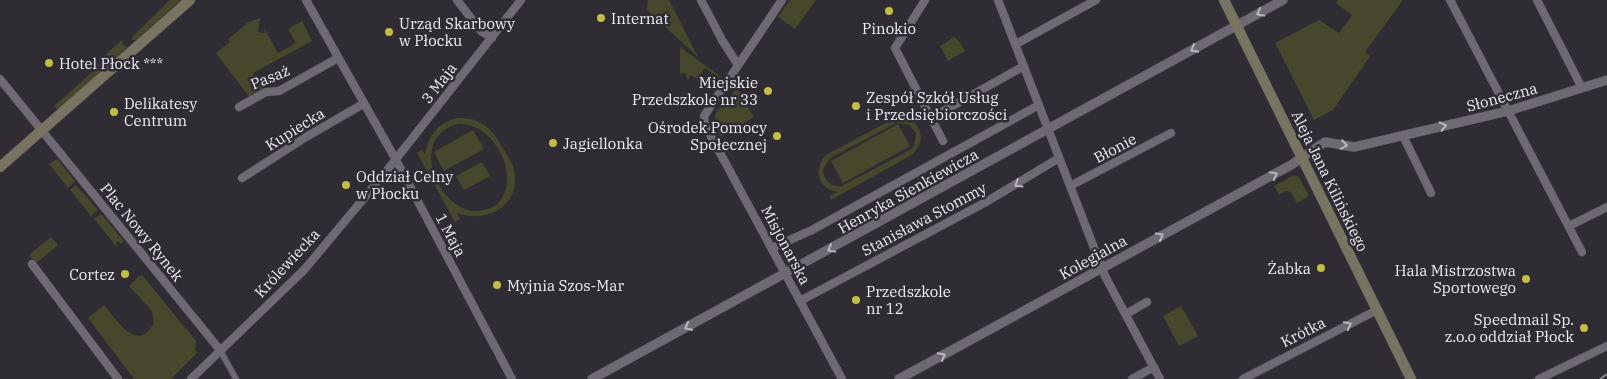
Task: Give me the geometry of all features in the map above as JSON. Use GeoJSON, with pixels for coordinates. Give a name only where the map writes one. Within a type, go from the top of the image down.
{"type":"FeatureCollection","features":[{"type":"Feature","properties":{"kind":"main road"},"geometry":{"type":"LineString","coordinates":[[0,167],[190,0]]}},
{"type":"Feature","properties":{"kind":"main road","name":"Aleja Jana Kilińskiego"},"geometry":{"type":"LineString","coordinates":[[1224,0],[1411,378]]}},
{"type":"Feature","properties":{"kind":"street","name":"1 Maja"},"geometry":{"type":"LineString","coordinates":[[306,0],[396,160],[512,379]]}},
{"type":"Feature","properties":{"kind":"street"},"geometry":{"type":"LineString","coordinates":[[457,0],[481,30],[492,38]]}},
{"type":"Feature","properties":{"kind":"street","name":"3 Maja"},"geometry":{"type":"LineString","coordinates":[[396,160],[521,0]]}},
{"type":"Feature","properties":{"kind":"street"},"geometry":{"type":"LineString","coordinates":[[702,0],[722,40],[738,64],[782,0]]}},
{"type":"Feature","properties":{"kind":"street"},"geometry":{"type":"LineString","coordinates":[[925,0],[895,48],[943,141]]}},
{"type":"Feature","properties":{"kind":"street"},"geometry":{"type":"LineString","coordinates":[[998,0],[1102,268],[1160,379]]}},
{"type":"Feature","properties":{"kind":"street"},"geometry":{"type":"LineString","coordinates":[[1016,44],[1096,0]]}},
{"type":"Feature","properties":{"kind":"street","name":"Henryka Sienkiewicza"},"geometry":{"type":"LineString","coordinates":[[592,379],[1283,0]]}},
{"type":"Feature","properties":{"kind":"street"},"geometry":{"type":"LineString","coordinates":[[1450,0],[1582,252]]}},
{"type":"Feature","properties":{"kind":"street"},"geometry":{"type":"LineString","coordinates":[[1537,0],[1582,88]]}},
{"type":"Feature","properties":{"kind":"street","name":"Pasaż"},"geometry":{"type":"LineString","coordinates":[[239,107],[266,92],[278,91],[338,58]]}},
{"type":"Feature","properties":{"kind":"street","name":"Misjonarska"},"geometry":{"type":"LineString","coordinates":[[738,64],[704,116],[705,124],[842,379]]}},
{"type":"Feature","properties":{"kind":"street"},"geometry":{"type":"LineString","coordinates":[[931,118],[1024,66]]}},
{"type":"Feature","properties":{"kind":"street","name":"Plac Nowy Rynek"},"geometry":{"type":"LineString","coordinates":[[0,80],[220,350]]}},
{"type":"Feature","properties":{"kind":"street","name":"Słoneczna"},"geometry":{"type":"LineString","coordinates":[[1325,142],[1354,146],[1403,136],[1508,111],[1607,80]]}},
{"type":"Feature","properties":{"kind":"street","name":"Kupiecka"},"geometry":{"type":"LineString","coordinates":[[242,178],[306,137],[363,104]]}},
{"type":"Feature","properties":{"kind":"street"},"geometry":{"type":"LineString","coordinates":[[772,248],[812,230],[1038,105]]}},
{"type":"Feature","properties":{"kind":"street","name":"Błonie"},"geometry":{"type":"LineString","coordinates":[[1070,186],[1171,133]]}},
{"type":"Feature","properties":{"kind":"street"},"geometry":{"type":"LineString","coordinates":[[1403,136],[1431,193]]}},
{"type":"Feature","properties":{"kind":"street","name":"Kolegialna"},"geometry":{"type":"LineString","coordinates":[[899,379],[1301,158],[1325,142]]}},
{"type":"Feature","properties":{"kind":"street","name":"Stanisława Stommy"},"geometry":{"type":"LineString","coordinates":[[800,301],[991,200],[1059,158]]}},
{"type":"Feature","properties":{"kind":"street","name":"Królewiecka"},"geometry":{"type":"LineString","coordinates":[[190,379],[304,270],[396,160]]}},
{"type":"Feature","properties":{"kind":"street"},"geometry":{"type":"LineString","coordinates":[[1569,226],[1607,207]]}},
{"type":"Feature","properties":{"kind":"street"},"geometry":{"type":"LineString","coordinates":[[32,264],[118,379]]}},
{"type":"Feature","properties":{"kind":"street"},"geometry":{"type":"LineString","coordinates":[[1126,314],[1147,302]]}},
{"type":"Feature","properties":{"kind":"street","name":"Krótka"},"geometry":{"type":"LineString","coordinates":[[1243,379],[1377,310]]}},
{"type":"Feature","properties":{"kind":"street"},"geometry":{"type":"LineString","coordinates":[[1539,379],[1607,346]]}},
{"type":"Feature","properties":{"kind":"street"},"geometry":{"type":"LineString","coordinates":[[220,350],[236,379]]}},
{"type":"Feature","properties":{"kind":"street"},"geometry":{"type":"LineString","coordinates":[[1132,379],[1154,367]]}},
{"type":"Feature","properties":{"kind":"shaded area"},"geometry":{"type":"Polygon","coordinates":[[[170,0],[181,0],[136,40],[132,40],[133,36],[170,0]]]}},
{"type":"Feature","properties":{"kind":"shaded area"},"geometry":{"type":"Polygon","coordinates":[[[648,0],[669,0],[698,57],[647,10],[648,0]]]}},
{"type":"Feature","properties":{"kind":"shaded area"},"geometry":{"type":"Polygon","coordinates":[[[790,0],[816,0],[795,29],[778,17],[790,0]]]}},
{"type":"Feature","properties":{"kind":"shaded area"},"geometry":{"type":"Polygon","coordinates":[[[1338,0],[1403,0],[1365,52],[1370,56],[1333,110],[1314,120],[1275,43],[1319,20],[1339,33],[1352,15],[1336,3],[1338,0]]]}},
{"type":"Feature","properties":{"kind":"shaded area"},"geometry":{"type":"Polygon","coordinates":[[[260,18],[258,32],[265,33],[264,28],[278,53],[296,43],[288,29],[302,21],[312,41],[253,73],[264,90],[250,98],[216,53],[230,42],[228,39],[249,22],[260,18]]]}},
{"type":"Feature","properties":{"kind":"shaded area"},"geometry":{"type":"Polygon","coordinates":[[[954,37],[965,51],[948,61],[940,46],[954,37]]]}},
{"type":"Feature","properties":{"kind":"shaded area"},"geometry":{"type":"Polygon","coordinates":[[[122,40],[123,45],[128,47],[58,110],[54,106],[98,67],[107,53],[122,40]]]}},
{"type":"Feature","properties":{"kind":"shaded area"},"geometry":{"type":"Polygon","coordinates":[[[680,47],[721,77],[705,68],[697,79],[691,75],[688,80],[685,73],[680,74],[680,47]]]}},
{"type":"Feature","properties":{"kind":"shaded area"},"geometry":{"type":"Polygon","coordinates":[[[737,88],[754,117],[721,137],[715,122],[715,116],[717,111],[737,88]]]}},
{"type":"Feature","properties":{"kind":"shaded area"},"geometry":{"type":"Polygon","coordinates":[[[897,117],[911,121],[916,125],[921,136],[918,148],[913,154],[831,200],[829,196],[838,192],[826,187],[819,178],[818,173],[819,167],[826,155],[897,117]],[[896,123],[830,158],[823,169],[826,180],[831,184],[842,186],[910,150],[914,146],[916,133],[909,125],[896,123]]]}},
{"type":"Feature","properties":{"kind":"shaded area"},"geometry":{"type":"Polygon","coordinates":[[[457,118],[472,119],[489,129],[510,159],[515,180],[513,191],[508,201],[501,208],[480,216],[457,213],[460,219],[455,222],[417,153],[422,150],[425,154],[429,141],[435,131],[450,120],[457,118]],[[458,124],[442,132],[433,145],[431,161],[435,177],[443,192],[455,203],[469,210],[484,210],[499,203],[506,186],[507,174],[499,149],[491,139],[470,125],[458,124]]]}},
{"type":"Feature","properties":{"kind":"shaded area"},"geometry":{"type":"Polygon","coordinates":[[[898,124],[910,146],[843,183],[831,161],[898,124]]]}},
{"type":"Feature","properties":{"kind":"shaded area"},"geometry":{"type":"Polygon","coordinates":[[[473,130],[484,149],[444,171],[434,152],[473,130]]]}},
{"type":"Feature","properties":{"kind":"shaded area"},"geometry":{"type":"Polygon","coordinates":[[[57,159],[75,181],[68,188],[49,164],[57,159]]]}},
{"type":"Feature","properties":{"kind":"shaded area"},"geometry":{"type":"Polygon","coordinates":[[[482,162],[490,176],[464,190],[456,176],[482,162]]]}},
{"type":"Feature","properties":{"kind":"shaded area"},"geometry":{"type":"Polygon","coordinates":[[[1294,175],[1299,177],[1309,196],[1297,203],[1290,192],[1286,191],[1279,195],[1274,186],[1294,175]]]}},
{"type":"Feature","properties":{"kind":"shaded area"},"geometry":{"type":"Polygon","coordinates":[[[76,185],[98,210],[91,216],[70,190],[76,185]]]}},
{"type":"Feature","properties":{"kind":"shaded area"},"geometry":{"type":"Polygon","coordinates":[[[101,214],[124,241],[121,244],[118,241],[116,243],[117,247],[94,219],[101,214]]]}},
{"type":"Feature","properties":{"kind":"shaded area"},"geometry":{"type":"Polygon","coordinates":[[[51,237],[58,245],[36,263],[29,255],[51,237]]]}},
{"type":"Feature","properties":{"kind":"shaded area"},"geometry":{"type":"Polygon","coordinates":[[[142,275],[196,341],[195,351],[198,352],[171,379],[134,379],[88,318],[104,305],[121,325],[134,335],[148,332],[154,323],[152,311],[129,286],[142,275]]]}},
{"type":"Feature","properties":{"kind":"shaded area"},"geometry":{"type":"Polygon","coordinates":[[[1181,306],[1198,336],[1179,346],[1163,316],[1181,306]]]}},
{"type":"Feature","properties":{"kind":"railway"},"geometry":{"type":"LineString","coordinates":[[1600,379],[1607,374]]}},
{"type":"Feature","properties":{"kind":"place","name":"Pinokio"},"geometry":{"type":"Point","coordinates":[889,11]}},
{"type":"Feature","properties":{"kind":"place","name":"Internat"},"geometry":{"type":"Point","coordinates":[601,18]}},
{"type":"Feature","properties":{"kind":"place","name":"Urząd Skarbowy w Płocku"},"geometry":{"type":"Point","coordinates":[389,32]}},
{"type":"Feature","properties":{"kind":"place","name":"Hotel Płock ***"},"geometry":{"type":"Point","coordinates":[49,63]}},
{"type":"Feature","properties":{"kind":"place","name":"Miejskie Przedszkole nr 33"},"geometry":{"type":"Point","coordinates":[768,91]}},
{"type":"Feature","properties":{"kind":"place","name":"Zespół Szkół Usług i Przedsiębiorczości"},"geometry":{"type":"Point","coordinates":[856,106]}},
{"type":"Feature","properties":{"kind":"place","name":"Delikatesy Centrum"},"geometry":{"type":"Point","coordinates":[114,112]}},
{"type":"Feature","properties":{"kind":"place","name":"Ośrodek Pomocy Społecznej"},"geometry":{"type":"Point","coordinates":[777,136]}},
{"type":"Feature","properties":{"kind":"place","name":"Jagiellonka"},"geometry":{"type":"Point","coordinates":[553,143]}},
{"type":"Feature","properties":{"kind":"place","name":"Oddział Celny w Płocku"},"geometry":{"type":"Point","coordinates":[346,185]}},
{"type":"Feature","properties":{"kind":"place","name":"Żabka"},"geometry":{"type":"Point","coordinates":[1321,268]}},
{"type":"Feature","properties":{"kind":"place","name":"Cortez"},"geometry":{"type":"Point","coordinates":[125,274]}},
{"type":"Feature","properties":{"kind":"place","name":"Hala Mistrzostwa Sportowego"},"geometry":{"type":"Point","coordinates":[1526,279]}},
{"type":"Feature","properties":{"kind":"place","name":"Myjnia Szos-Mar"},"geometry":{"type":"Point","coordinates":[497,285]}},
{"type":"Feature","properties":{"kind":"place","name":"Przedszkole nr 12"},"geometry":{"type":"Point","coordinates":[856,300]}},
{"type":"Feature","properties":{"kind":"place","name":"Speedmail Sp. z.o.o oddział Płock"},"geometry":{"type":"Point","coordinates":[1584,328]}}]}
